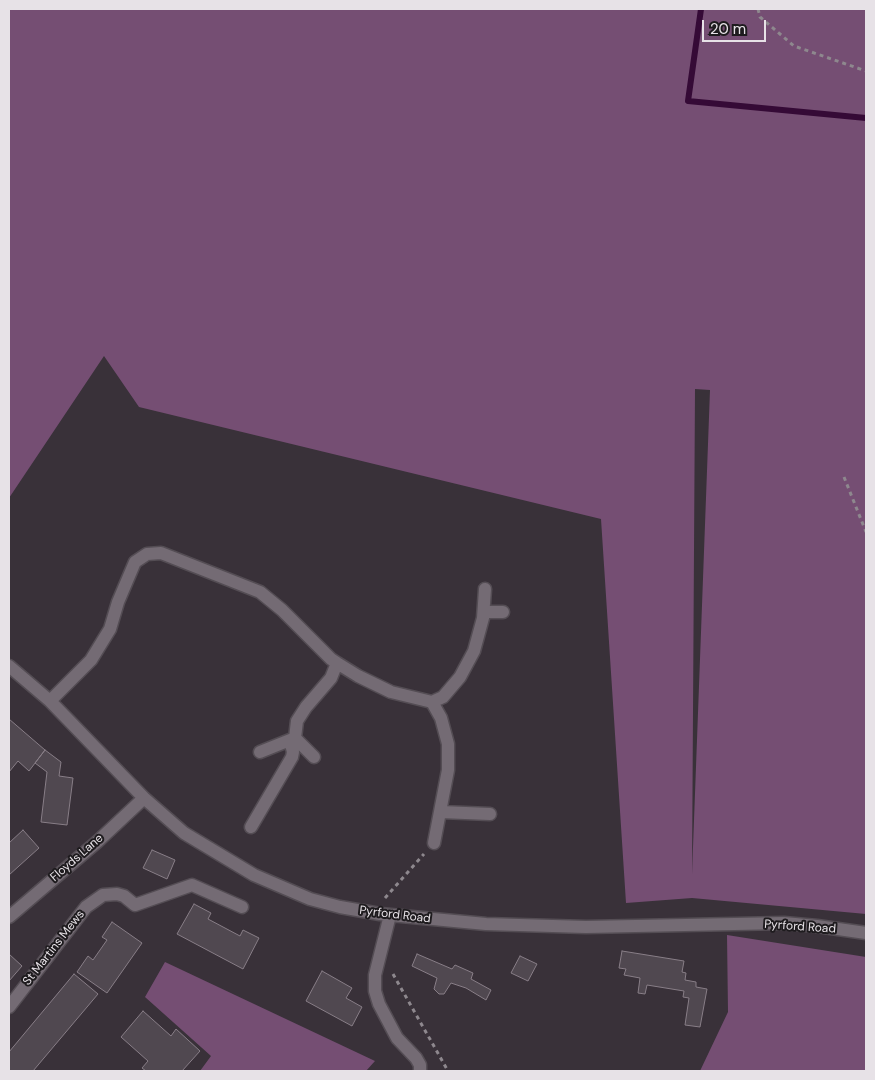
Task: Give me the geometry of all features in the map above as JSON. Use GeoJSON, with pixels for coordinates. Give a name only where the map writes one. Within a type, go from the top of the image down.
{"type":"FeatureCollection","features":[{"type":"Feature","properties":{"kind":"street"},"geometry":{"type":"LineString","coordinates":[[50,701],[91,660],[110,629],[118,602],[135,562],[147,554],[161,553],[260,592],[282,610],[331,659],[358,676],[391,692],[432,702],[443,697],[460,677],[474,651],[484,612],[485,589]]}},
{"type":"Feature","properties":{"kind":"street"},"geometry":{"type":"LineString","coordinates":[[484,612],[503,612]]}},
{"type":"Feature","properties":{"kind":"street"},"geometry":{"type":"LineString","coordinates":[[251,828],[292,757],[292,739],[297,721],[331,678],[338,663]]}},
{"type":"Feature","properties":{"kind":"street","name":"Pyrford Road"},"geometry":{"type":"LineString","coordinates":[[9,666],[50,701],[144,798],[184,833],[254,875],[310,899],[340,907],[385,915],[486,924],[586,926],[784,923],[866,933]]}},
{"type":"Feature","properties":{"kind":"street"},"geometry":{"type":"LineString","coordinates":[[432,702],[441,718],[448,744],[448,770],[434,842]]}},
{"type":"Feature","properties":{"kind":"street"},"geometry":{"type":"LineString","coordinates":[[260,752],[292,739]]}},
{"type":"Feature","properties":{"kind":"street"},"geometry":{"type":"LineString","coordinates":[[292,739],[314,757]]}},
{"type":"Feature","properties":{"kind":"street","name":"Floyds Lane"},"geometry":{"type":"LineString","coordinates":[[9,917],[97,842],[144,798]]}},
{"type":"Feature","properties":{"kind":"street"},"geometry":{"type":"LineString","coordinates":[[441,812],[490,814]]}},
{"type":"Feature","properties":{"kind":"street","name":"St Martins Mews"},"geometry":{"type":"LineString","coordinates":[[9,1006],[86,907],[103,895],[117,894],[124,896],[135,905],[192,885],[242,907]]}},
{"type":"Feature","properties":{"kind":"street"},"geometry":{"type":"LineString","coordinates":[[385,915],[375,975],[375,991],[397,1038],[416,1058],[420,1065],[420,1071]]}},
{"type":"Feature","properties":{"kind":"path"},"geometry":{"type":"LineString","coordinates":[[758,9],[760,17],[794,46],[866,72]]}},
{"type":"Feature","properties":{"kind":"path"},"geometry":{"type":"LineString","coordinates":[[844,477],[866,532]]}},
{"type":"Feature","properties":{"kind":"path"},"geometry":{"type":"LineString","coordinates":[[385,915],[384,899],[434,842]]}},
{"type":"Feature","properties":{"kind":"path"},"geometry":{"type":"LineString","coordinates":[[380,951],[448,1071]]}},
{"type":"Feature","properties":{"kind":"shaded area"},"geometry":{"type":"Polygon","coordinates":[[[9,9],[866,9],[866,914],[692,898],[626,903],[601,519],[139,407],[104,356],[9,498],[9,9]],[[695,389],[692,874],[710,390],[695,389]]]}},
{"type":"Feature","properties":{"kind":"shaded area"},"geometry":{"type":"Polygon","coordinates":[[[727,935],[866,957],[866,1071],[700,1071],[728,1012],[727,935]]]}},
{"type":"Feature","properties":{"kind":"shaded area"},"geometry":{"type":"Polygon","coordinates":[[[165,962],[375,1061],[366,1071],[200,1071],[211,1056],[145,997],[165,962]]]}},
{"type":"Feature","properties":{"kind":"building"},"geometry":{"type":"Polygon","coordinates":[[[9,719],[45,750],[29,771],[18,761],[9,772],[9,719]]]}},
{"type":"Feature","properties":{"kind":"building"},"geometry":{"type":"Polygon","coordinates":[[[45,750],[61,762],[59,776],[73,778],[67,825],[41,822],[47,772],[35,763],[45,750]]]}},
{"type":"Feature","properties":{"kind":"building"},"geometry":{"type":"Polygon","coordinates":[[[23,830],[39,848],[9,875],[9,843],[23,830]]]}},
{"type":"Feature","properties":{"kind":"building"},"geometry":{"type":"Polygon","coordinates":[[[152,850],[175,860],[167,879],[143,868],[152,850]]]}},
{"type":"Feature","properties":{"kind":"building"},"geometry":{"type":"Polygon","coordinates":[[[194,904],[211,913],[208,919],[240,936],[243,930],[259,938],[243,969],[177,934],[194,904]]]}},
{"type":"Feature","properties":{"kind":"building"},"geometry":{"type":"Polygon","coordinates":[[[112,922],[142,943],[107,993],[77,972],[88,956],[93,960],[107,940],[102,937],[112,922]]]}},
{"type":"Feature","properties":{"kind":"building"},"geometry":{"type":"Polygon","coordinates":[[[622,951],[684,961],[682,972],[686,973],[685,980],[696,982],[696,987],[707,989],[700,1027],[685,1025],[689,998],[683,997],[684,991],[647,985],[645,994],[638,993],[640,978],[624,975],[626,969],[619,968],[622,951]]]}},
{"type":"Feature","properties":{"kind":"building"},"geometry":{"type":"Polygon","coordinates":[[[9,954],[22,966],[9,981],[9,954]]]}},
{"type":"Feature","properties":{"kind":"building"},"geometry":{"type":"Polygon","coordinates":[[[417,954],[452,969],[455,965],[473,973],[471,979],[491,990],[486,1000],[466,988],[451,983],[444,994],[439,994],[434,989],[437,978],[412,966],[417,954]]]}},
{"type":"Feature","properties":{"kind":"building"},"geometry":{"type":"Polygon","coordinates":[[[520,956],[537,964],[528,981],[511,973],[520,956]]]}},
{"type":"Feature","properties":{"kind":"building"},"geometry":{"type":"Polygon","coordinates":[[[322,971],[352,988],[346,998],[362,1007],[352,1026],[306,1001],[322,971]]]}},
{"type":"Feature","properties":{"kind":"building"},"geometry":{"type":"Polygon","coordinates":[[[74,974],[98,994],[33,1071],[9,1071],[9,1052],[74,974]]]}},
{"type":"Feature","properties":{"kind":"building"},"geometry":{"type":"Polygon","coordinates":[[[143,1011],[171,1036],[176,1029],[200,1051],[182,1071],[146,1071],[142,1068],[148,1061],[121,1037],[143,1011]]]}},
{"type":"Feature","properties":{"kind":"waterway"},"geometry":{"type":"LineString","coordinates":[[701,9],[688,101],[866,118]]}}]}
